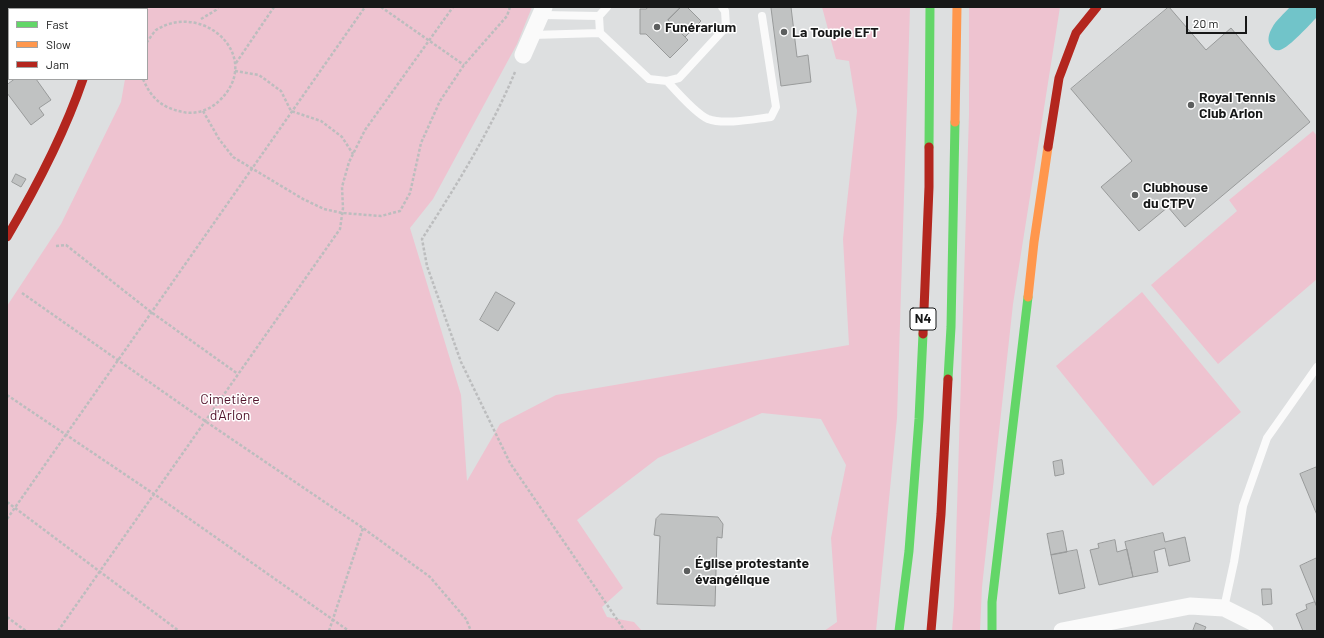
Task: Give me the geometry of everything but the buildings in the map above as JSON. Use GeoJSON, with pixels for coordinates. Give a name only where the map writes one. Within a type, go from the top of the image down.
{"type":"FeatureCollection","features":[{"type":"Feature","properties":{"kind":"main road","name":"N4"},"geometry":{"type":"LineString","coordinates":[[899,631],[909,551],[919,419],[929,187],[930,7]]}},
{"type":"Feature","properties":{"kind":"main road","name":"N4"},"geometry":{"type":"LineString","coordinates":[[931,631],[941,514],[951,327],[957,7]]}},
{"type":"Feature","properties":{"kind":"main road"},"geometry":{"type":"LineString","coordinates":[[992,631],[992,602],[1034,242],[1059,78],[1076,33],[1097,7]]}},
{"type":"Feature","properties":{"kind":"main road"},"geometry":{"type":"LineString","coordinates":[[7,237],[52,156],[74,107],[83,80]]}},
{"type":"Feature","properties":{"kind":"street"},"geometry":{"type":"LineString","coordinates":[[523,55],[543,11]]}},
{"type":"Feature","properties":{"kind":"street"},"geometry":{"type":"LineString","coordinates":[[1062,631],[1190,606],[1224,608],[1254,623],[1265,631]]}},
{"type":"Feature","properties":{"kind":"lane"},"geometry":{"type":"LineString","coordinates":[[607,7],[599,16],[600,33],[650,79],[667,81],[679,78],[726,27],[725,10],[722,7]]}},
{"type":"Feature","properties":{"kind":"lane"},"geometry":{"type":"LineString","coordinates":[[543,11],[599,16]]}},
{"type":"Feature","properties":{"kind":"lane"},"geometry":{"type":"LineString","coordinates":[[667,81],[692,107],[708,119],[726,121],[770,117],[776,108],[762,16]]}},
{"type":"Feature","properties":{"kind":"lane"},"geometry":{"type":"LineString","coordinates":[[532,35],[600,33]]}},
{"type":"Feature","properties":{"kind":"lane"},"geometry":{"type":"LineString","coordinates":[[1224,608],[1234,562],[1243,506],[1267,438],[1317,367]]}},
{"type":"Feature","properties":{"kind":"path"},"geometry":{"type":"LineString","coordinates":[[201,19],[216,10],[218,7]]}},
{"type":"Feature","properties":{"kind":"path"},"geometry":{"type":"LineString","coordinates":[[236,63],[274,7]]}},
{"type":"Feature","properties":{"kind":"path"},"geometry":{"type":"LineString","coordinates":[[7,519],[364,7]]}},
{"type":"Feature","properties":{"kind":"path"},"geometry":{"type":"LineString","coordinates":[[381,7],[464,65]]}},
{"type":"Feature","properties":{"kind":"path"},"geometry":{"type":"LineString","coordinates":[[58,631],[340,229],[342,213],[342,188],[349,162],[353,154],[366,130],[453,7]]}},
{"type":"Feature","properties":{"kind":"path"},"geometry":{"type":"LineString","coordinates":[[204,111],[219,139],[233,157],[324,209],[342,213],[381,216],[400,211],[410,193],[421,143],[440,101],[464,65],[507,16],[510,7]]}},
{"type":"Feature","properties":{"kind":"path"},"geometry":{"type":"LineString","coordinates":[[148,41],[156,30],[169,21],[185,18]]}},
{"type":"Feature","properties":{"kind":"path"},"geometry":{"type":"LineString","coordinates":[[190,18],[201,19],[208,22]]}},
{"type":"Feature","properties":{"kind":"path"},"geometry":{"type":"LineString","coordinates":[[143,80],[147,90],[158,102],[171,110],[187,113],[204,111],[216,104],[225,95],[232,84],[236,71],[233,49],[220,31]]}},
{"type":"Feature","properties":{"kind":"path"},"geometry":{"type":"LineString","coordinates":[[523,55],[486,133],[451,194],[422,239],[427,266],[461,362],[510,463],[625,631]]}},
{"type":"Feature","properties":{"kind":"path"},"geometry":{"type":"LineString","coordinates":[[236,71],[259,75],[281,91],[291,111],[321,121],[342,137],[353,154]]}},
{"type":"Feature","properties":{"kind":"path"},"geometry":{"type":"LineString","coordinates":[[56,246],[66,244],[151,312],[238,374]]}},
{"type":"Feature","properties":{"kind":"path"},"geometry":{"type":"LineString","coordinates":[[22,293],[205,421],[363,528],[430,577],[466,619],[471,631]]}},
{"type":"Feature","properties":{"kind":"path"},"geometry":{"type":"LineString","coordinates":[[7,395],[154,494],[349,631]]}},
{"type":"Feature","properties":{"kind":"path"},"geometry":{"type":"LineString","coordinates":[[7,502],[179,631]]}},
{"type":"Feature","properties":{"kind":"path"},"geometry":{"type":"LineString","coordinates":[[329,631],[363,528]]}},
{"type":"Feature","properties":{"kind":"path"},"geometry":{"type":"LineString","coordinates":[[7,617],[26,631]]}},
{"type":"Feature","properties":{"kind":"green space","name":"Cimetière d'Arlon"},"geometry":{"type":"Polygon","coordinates":[[[532,7],[517,44],[433,199],[410,228],[461,395],[467,481],[500,424],[556,395],[849,345],[843,239],[857,111],[849,61],[836,59],[822,7],[910,7],[897,418],[876,631],[824,631],[837,622],[831,538],[846,465],[821,419],[762,413],[658,458],[577,520],[623,588],[602,607],[607,617],[634,622],[642,631],[7,631],[7,306],[61,224],[121,102],[125,80],[148,80],[148,8],[142,8],[532,7]]]}},
{"type":"Feature","properties":{"kind":"green space"},"geometry":{"type":"Polygon","coordinates":[[[969,7],[1060,7],[1013,304],[982,587],[980,631],[952,631],[969,114],[969,7]]]}},
{"type":"Feature","properties":{"kind":"green space"},"geometry":{"type":"Polygon","coordinates":[[[1313,131],[1317,136],[1317,279],[1218,364],[1151,285],[1237,211],[1229,200],[1313,131]]]}},
{"type":"Feature","properties":{"kind":"green space"},"geometry":{"type":"Polygon","coordinates":[[[1142,292],[1241,412],[1153,486],[1056,366],[1142,292]]]}},
{"type":"Feature","properties":{"kind":"water"},"geometry":{"type":"Polygon","coordinates":[[[1290,7],[1317,7],[1317,17],[1289,45],[1280,50],[1276,50],[1272,48],[1269,43],[1269,34],[1276,22],[1290,7]]]}},
{"type":"Feature","properties":{"kind":"traffic: fast"},"geometry":{"type":"LineString","coordinates":[[929,147],[930,7]]}},
{"type":"Feature","properties":{"kind":"traffic: fast"},"geometry":{"type":"LineString","coordinates":[[948,379],[951,327],[955,122]]}},
{"type":"Feature","properties":{"kind":"traffic: fast"},"geometry":{"type":"LineString","coordinates":[[992,631],[992,602],[1028,297]]}},
{"type":"Feature","properties":{"kind":"traffic: fast"},"geometry":{"type":"LineString","coordinates":[[899,631],[909,551],[919,419],[923,334]]}},
{"type":"Feature","properties":{"kind":"traffic: slow"},"geometry":{"type":"LineString","coordinates":[[955,122],[957,7]]}},
{"type":"Feature","properties":{"kind":"traffic: slow"},"geometry":{"type":"LineString","coordinates":[[1028,297],[1034,242],[1048,147]]}},
{"type":"Feature","properties":{"kind":"traffic: jam"},"geometry":{"type":"LineString","coordinates":[[1048,147],[1059,78],[1076,33],[1097,7]]}},
{"type":"Feature","properties":{"kind":"traffic: jam"},"geometry":{"type":"LineString","coordinates":[[7,237],[29,199],[59,140],[83,80]]}},
{"type":"Feature","properties":{"kind":"traffic: jam"},"geometry":{"type":"LineString","coordinates":[[923,334],[929,187],[929,147]]}},
{"type":"Feature","properties":{"kind":"traffic: jam"},"geometry":{"type":"LineString","coordinates":[[931,631],[941,514],[948,379]]}},
{"type":"Feature","properties":{"kind":"place","name":"Funérarium"},"geometry":{"type":"Point","coordinates":[657,27]}},
{"type":"Feature","properties":{"kind":"place","name":"La Toupie EFT"},"geometry":{"type":"Point","coordinates":[784,32]}},
{"type":"Feature","properties":{"kind":"place","name":"Royal Tennis Club Arlon"},"geometry":{"type":"Point","coordinates":[1191,105]}},
{"type":"Feature","properties":{"kind":"place","name":"Clubhouse du CTPV"},"geometry":{"type":"Point","coordinates":[1135,195]}},
{"type":"Feature","properties":{"kind":"place","name":"Église protestante évangélique"},"geometry":{"type":"Point","coordinates":[687,571]}}]}
